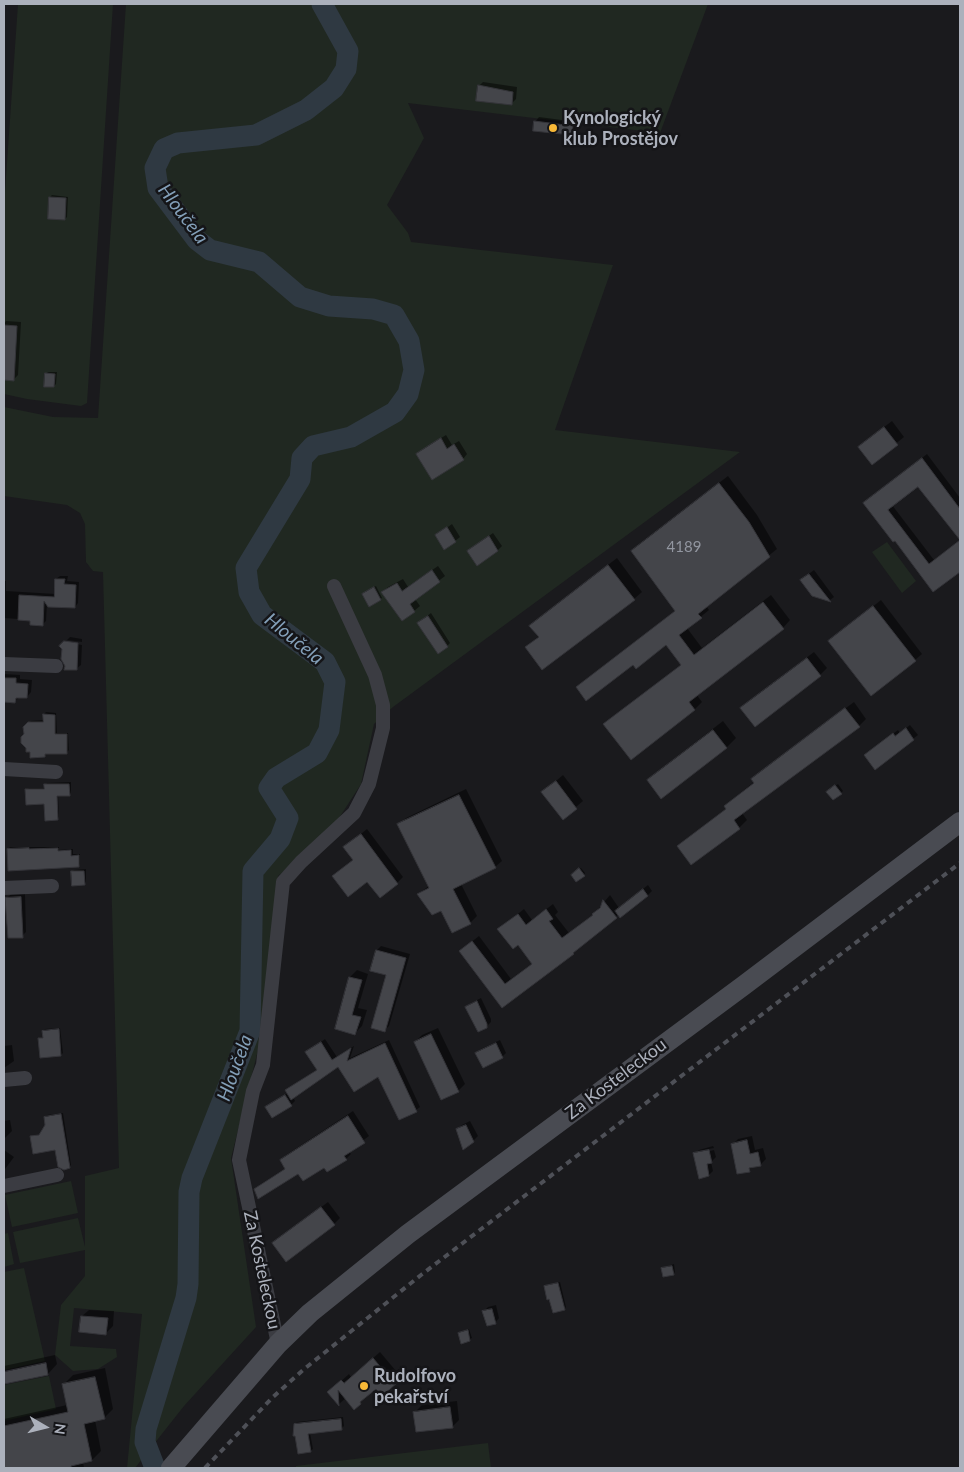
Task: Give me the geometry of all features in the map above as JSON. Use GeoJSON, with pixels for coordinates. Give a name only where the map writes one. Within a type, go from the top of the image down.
{"type":"FeatureCollection","features":[{"type":"Feature","properties":{"kind":"street","name":"Za Kosteleckou"},"geometry":{"type":"LineString","coordinates":[[278,1344],[239,1160],[253,1091],[263,1065],[283,882],[301,862],[354,813],[370,784],[383,728],[383,705],[375,675],[334,586]]}},
{"type":"Feature","properties":{"kind":"street"},"geometry":{"type":"LineString","coordinates":[[4,664],[56,666]]}},
{"type":"Feature","properties":{"kind":"street"},"geometry":{"type":"LineString","coordinates":[[4,770],[56,772]]}},
{"type":"Feature","properties":{"kind":"street","name":"Za Kosteleckou"},"geometry":{"type":"LineString","coordinates":[[176,1463],[278,1344],[310,1313],[408,1234],[743,986],[960,822]]}},
{"type":"Feature","properties":{"kind":"street"},"geometry":{"type":"LineString","coordinates":[[4,888],[52,886]]}},
{"type":"Feature","properties":{"kind":"street"},"geometry":{"type":"LineString","coordinates":[[4,1080],[25,1078]]}},
{"type":"Feature","properties":{"kind":"street"},"geometry":{"type":"LineString","coordinates":[[4,1186],[57,1175]]}},
{"type":"Feature","properties":{"kind":"shaded area"},"geometry":{"type":"Polygon","coordinates":[[[18,4],[113,4],[87,403],[81,406],[4,394],[4,206],[18,4]]]}},
{"type":"Feature","properties":{"kind":"shaded area"},"geometry":{"type":"Polygon","coordinates":[[[126,4],[708,4],[660,133],[408,103],[424,138],[387,205],[408,233],[411,242],[613,265],[555,430],[740,452],[393,707],[374,724],[361,784],[328,835],[278,876],[262,1034],[231,1158],[256,1327],[184,1406],[135,1468],[127,1468],[142,1314],[74,1308],[70,1346],[116,1349],[117,1357],[98,1369],[73,1371],[55,1355],[61,1305],[85,1276],[85,1250],[20,1263],[13,1232],[78,1218],[85,1247],[85,1176],[119,1168],[103,572],[93,571],[86,562],[85,524],[80,513],[67,505],[4,496],[4,407],[53,417],[98,418],[126,4]]]}},
{"type":"Feature","properties":{"kind":"shaded area"},"geometry":{"type":"Polygon","coordinates":[[[887,542],[916,581],[902,593],[872,552],[887,542]]]}},
{"type":"Feature","properties":{"kind":"shaded area"},"geometry":{"type":"Polygon","coordinates":[[[71,1181],[78,1213],[12,1227],[5,1195],[71,1181]]]}},
{"type":"Feature","properties":{"kind":"shaded area"},"geometry":{"type":"Polygon","coordinates":[[[8,1233],[14,1264],[4,1267],[4,1234],[8,1233]]]}},
{"type":"Feature","properties":{"kind":"shaded area"},"geometry":{"type":"Polygon","coordinates":[[[24,1268],[45,1361],[4,1370],[4,1272],[24,1268]]]}},
{"type":"Feature","properties":{"kind":"shaded area"},"geometry":{"type":"Polygon","coordinates":[[[49,1376],[56,1409],[4,1421],[4,1385],[49,1376]]]}},
{"type":"Feature","properties":{"kind":"shaded area"},"geometry":{"type":"Polygon","coordinates":[[[488,1443],[491,1468],[296,1468],[296,1466],[488,1443]]]}},
{"type":"Feature","properties":{"kind":"building"},"geometry":{"type":"Polygon","coordinates":[[[478,85],[513,92],[512,105],[476,101],[478,85]]]}},
{"type":"Feature","properties":{"kind":"building","name":"Kynologický klub Prostějov"},"geometry":{"type":"Polygon","coordinates":[[[534,121],[573,126],[572,135],[533,131],[534,121]]]}},
{"type":"Feature","properties":{"kind":"building"},"geometry":{"type":"Polygon","coordinates":[[[49,197],[66,198],[65,220],[48,219],[49,197]]]}},
{"type":"Feature","properties":{"kind":"building"},"geometry":{"type":"Polygon","coordinates":[[[4,325],[17,326],[14,381],[4,380],[4,325]]]}},
{"type":"Feature","properties":{"kind":"building"},"geometry":{"type":"Polygon","coordinates":[[[45,373],[55,374],[54,387],[44,387],[45,373]]]}},
{"type":"Feature","properties":{"kind":"building"},"geometry":{"type":"Polygon","coordinates":[[[884,427],[898,445],[872,465],[858,447],[884,427]]]}},
{"type":"Feature","properties":{"kind":"building"},"geometry":{"type":"Polygon","coordinates":[[[441,438],[447,449],[454,444],[464,460],[432,480],[416,454],[441,438]]]}},
{"type":"Feature","properties":{"kind":"building"},"geometry":{"type":"Polygon","coordinates":[[[922,458],[960,509],[960,540],[960,572],[933,592],[895,541],[893,542],[863,503],[922,458]],[[918,487],[888,510],[929,564],[960,540],[918,487]]]}},
{"type":"Feature","properties":{"kind":"building"},"geometry":{"type":"Polygon","coordinates":[[[719,483],[749,522],[770,557],[698,614],[702,618],[679,635],[694,655],[763,602],[784,629],[689,702],[695,710],[631,760],[603,724],[681,665],[666,645],[636,669],[633,665],[586,701],[576,687],[675,611],[631,551],[719,483]]]}},
{"type":"Feature","properties":{"kind":"building"},"geometry":{"type":"Polygon","coordinates":[[[447,527],[456,542],[444,550],[435,535],[447,527]]]}},
{"type":"Feature","properties":{"kind":"building"},"geometry":{"type":"Polygon","coordinates":[[[489,536],[498,551],[477,566],[467,551],[489,536]]]}},
{"type":"Feature","properties":{"kind":"building"},"geometry":{"type":"Polygon","coordinates":[[[608,565],[635,600],[542,670],[525,647],[539,637],[529,626],[608,565]]]}},
{"type":"Feature","properties":{"kind":"building"},"geometry":{"type":"Polygon","coordinates":[[[432,570],[440,582],[410,604],[415,612],[402,621],[381,592],[397,583],[402,591],[432,570]]]}},
{"type":"Feature","properties":{"kind":"building"},"geometry":{"type":"Polygon","coordinates":[[[809,574],[831,602],[812,596],[800,580],[809,574]]]}},
{"type":"Feature","properties":{"kind":"building"},"geometry":{"type":"Polygon","coordinates":[[[55,579],[65,579],[64,584],[76,585],[75,608],[48,607],[44,601],[43,626],[30,625],[30,621],[18,620],[19,595],[54,597],[55,579]]]}},
{"type":"Feature","properties":{"kind":"building"},"geometry":{"type":"Polygon","coordinates":[[[374,587],[381,600],[369,607],[362,594],[374,587]]]}},
{"type":"Feature","properties":{"kind":"building"},"geometry":{"type":"Polygon","coordinates":[[[873,606],[916,661],[871,696],[828,641],[873,606]]]}},
{"type":"Feature","properties":{"kind":"building"},"geometry":{"type":"Polygon","coordinates":[[[428,616],[448,647],[438,654],[417,623],[428,616]]]}},
{"type":"Feature","properties":{"kind":"building"},"geometry":{"type":"Polygon","coordinates":[[[64,641],[78,643],[77,670],[64,670],[65,666],[61,659],[62,649],[59,646],[64,641]]]}},
{"type":"Feature","properties":{"kind":"building"},"geometry":{"type":"Polygon","coordinates":[[[807,658],[821,676],[755,727],[740,708],[807,658]]]}},
{"type":"Feature","properties":{"kind":"building"},"geometry":{"type":"Polygon","coordinates":[[[4,678],[16,678],[16,683],[28,684],[27,698],[16,698],[15,703],[4,702],[4,678]]]}},
{"type":"Feature","properties":{"kind":"building"},"geometry":{"type":"Polygon","coordinates":[[[845,708],[860,727],[734,820],[740,829],[691,865],[677,846],[726,809],[724,806],[754,783],[751,779],[845,708]]]}},
{"type":"Feature","properties":{"kind":"building"},"geometry":{"type":"Polygon","coordinates":[[[43,714],[55,715],[55,734],[67,734],[67,754],[45,754],[45,757],[30,758],[30,752],[26,752],[26,748],[21,743],[21,737],[24,734],[23,727],[28,722],[43,722],[43,714]]]}},
{"type":"Feature","properties":{"kind":"building"},"geometry":{"type":"Polygon","coordinates":[[[906,728],[914,740],[875,770],[864,755],[893,733],[895,736],[906,728]]]}},
{"type":"Feature","properties":{"kind":"building"},"geometry":{"type":"Polygon","coordinates":[[[713,730],[727,748],[661,799],[647,780],[713,730]]]}},
{"type":"Feature","properties":{"kind":"building"},"geometry":{"type":"Polygon","coordinates":[[[556,781],[577,809],[563,820],[541,792],[556,781]]]}},
{"type":"Feature","properties":{"kind":"building"},"geometry":{"type":"Polygon","coordinates":[[[44,784],[69,784],[70,796],[57,796],[58,820],[45,821],[44,804],[26,805],[25,789],[44,789],[44,784]]]}},
{"type":"Feature","properties":{"kind":"building"},"geometry":{"type":"Polygon","coordinates":[[[835,785],[842,794],[833,800],[826,792],[835,785]]]}},
{"type":"Feature","properties":{"kind":"building"},"geometry":{"type":"Polygon","coordinates":[[[459,795],[496,868],[453,889],[471,924],[452,933],[441,911],[432,915],[417,894],[429,888],[397,824],[459,795]]]}},
{"type":"Feature","properties":{"kind":"building"},"geometry":{"type":"Polygon","coordinates":[[[361,834],[398,884],[380,898],[367,882],[348,897],[332,876],[353,860],[343,847],[361,834]]]}},
{"type":"Feature","properties":{"kind":"building"},"geometry":{"type":"Polygon","coordinates":[[[58,848],[58,851],[71,850],[71,856],[79,855],[79,867],[8,871],[7,849],[58,848]]]}},
{"type":"Feature","properties":{"kind":"building"},"geometry":{"type":"Polygon","coordinates":[[[579,868],[585,876],[576,882],[571,875],[579,868]]]}},
{"type":"Feature","properties":{"kind":"building"},"geometry":{"type":"Polygon","coordinates":[[[71,871],[84,871],[85,885],[72,886],[71,871]]]}},
{"type":"Feature","properties":{"kind":"building"},"geometry":{"type":"Polygon","coordinates":[[[643,889],[648,896],[620,918],[615,911],[643,889]]]}},
{"type":"Feature","properties":{"kind":"building"},"geometry":{"type":"Polygon","coordinates":[[[21,897],[23,938],[8,938],[5,898],[21,897]]]}},
{"type":"Feature","properties":{"kind":"building"},"geometry":{"type":"Polygon","coordinates":[[[603,900],[617,918],[574,954],[502,1008],[459,951],[472,941],[505,984],[532,964],[518,945],[513,949],[497,929],[518,914],[526,925],[546,909],[553,919],[549,921],[562,938],[593,915],[600,908],[603,900]]]}},
{"type":"Feature","properties":{"kind":"building"},"geometry":{"type":"Polygon","coordinates":[[[376,950],[406,958],[385,1032],[371,1028],[386,975],[370,971],[376,950]]]}},
{"type":"Feature","properties":{"kind":"building"},"geometry":{"type":"Polygon","coordinates":[[[349,977],[362,980],[352,1015],[361,1017],[355,1035],[335,1029],[349,977]]]}},
{"type":"Feature","properties":{"kind":"building"},"geometry":{"type":"Polygon","coordinates":[[[477,1001],[487,1024],[487,1028],[478,1032],[465,1007],[477,1001]]]}},
{"type":"Feature","properties":{"kind":"building"},"geometry":{"type":"Polygon","coordinates":[[[59,1029],[61,1056],[40,1058],[38,1038],[43,1038],[42,1031],[59,1029]]]}},
{"type":"Feature","properties":{"kind":"building"},"geometry":{"type":"Polygon","coordinates":[[[431,1034],[459,1092],[441,1100],[414,1042],[431,1034]]]}},
{"type":"Feature","properties":{"kind":"building"},"geometry":{"type":"Polygon","coordinates":[[[321,1042],[332,1060],[351,1048],[347,1061],[385,1043],[417,1112],[399,1120],[378,1077],[354,1092],[338,1067],[291,1100],[285,1090],[317,1070],[305,1052],[321,1042]]]}},
{"type":"Feature","properties":{"kind":"building"},"geometry":{"type":"Polygon","coordinates":[[[496,1043],[503,1058],[483,1068],[475,1053],[496,1043]]]}},
{"type":"Feature","properties":{"kind":"building"},"geometry":{"type":"Polygon","coordinates":[[[285,1095],[292,1106],[272,1118],[265,1107],[285,1095]]]}},
{"type":"Feature","properties":{"kind":"building"},"geometry":{"type":"Polygon","coordinates":[[[61,1114],[70,1168],[64,1170],[58,1167],[55,1150],[33,1154],[30,1136],[39,1135],[45,1125],[44,1117],[61,1114]]]}},
{"type":"Feature","properties":{"kind":"building"},"geometry":{"type":"Polygon","coordinates":[[[348,1116],[365,1143],[344,1156],[347,1160],[327,1172],[324,1168],[303,1181],[298,1174],[258,1199],[254,1189],[285,1169],[280,1160],[348,1116]]]}},
{"type":"Feature","properties":{"kind":"building"},"geometry":{"type":"Polygon","coordinates":[[[466,1125],[474,1142],[463,1150],[456,1129],[466,1125]]]}},
{"type":"Feature","properties":{"kind":"building"},"geometry":{"type":"Polygon","coordinates":[[[747,1140],[750,1154],[758,1152],[761,1166],[749,1168],[750,1172],[737,1174],[731,1144],[747,1140]]]}},
{"type":"Feature","properties":{"kind":"building"},"geometry":{"type":"Polygon","coordinates":[[[709,1150],[712,1163],[707,1164],[709,1176],[699,1179],[693,1153],[709,1150]]]}},
{"type":"Feature","properties":{"kind":"building"},"geometry":{"type":"Polygon","coordinates":[[[321,1207],[335,1225],[286,1262],[272,1243],[321,1207]]]}},
{"type":"Feature","properties":{"kind":"building"},"geometry":{"type":"Polygon","coordinates":[[[672,1266],[674,1275],[663,1277],[661,1268],[672,1266]]]}},
{"type":"Feature","properties":{"kind":"building"},"geometry":{"type":"Polygon","coordinates":[[[558,1283],[565,1310],[553,1313],[549,1299],[547,1300],[544,1286],[558,1283]]]}},
{"type":"Feature","properties":{"kind":"building"},"geometry":{"type":"Polygon","coordinates":[[[492,1309],[496,1324],[487,1326],[482,1311],[492,1309]]]}},
{"type":"Feature","properties":{"kind":"building"},"geometry":{"type":"Polygon","coordinates":[[[81,1316],[108,1318],[106,1335],[79,1332],[81,1316]]]}},
{"type":"Feature","properties":{"kind":"building"},"geometry":{"type":"Polygon","coordinates":[[[468,1330],[470,1341],[461,1344],[458,1333],[468,1330]]]}},
{"type":"Feature","properties":{"kind":"building","name":"Rudolfovo pekařství"},"geometry":{"type":"Polygon","coordinates":[[[373,1358],[389,1377],[392,1374],[398,1382],[382,1396],[376,1389],[360,1402],[361,1404],[354,1410],[338,1390],[339,1406],[327,1392],[341,1380],[344,1383],[373,1358]]]}},
{"type":"Feature","properties":{"kind":"building"},"geometry":{"type":"Polygon","coordinates":[[[46,1363],[48,1375],[4,1384],[4,1372],[46,1363]]]}},
{"type":"Feature","properties":{"kind":"building"},"geometry":{"type":"Polygon","coordinates":[[[95,1377],[105,1419],[84,1424],[92,1461],[71,1466],[71,1468],[4,1468],[4,1426],[68,1412],[62,1384],[95,1377]]]}},
{"type":"Feature","properties":{"kind":"building"},"geometry":{"type":"Polygon","coordinates":[[[450,1407],[453,1428],[416,1432],[413,1412],[450,1407]]]}},
{"type":"Feature","properties":{"kind":"building"},"geometry":{"type":"Polygon","coordinates":[[[341,1419],[342,1430],[308,1434],[311,1452],[298,1454],[295,1436],[293,1436],[294,1424],[341,1419]]]}},
{"type":"Feature","properties":{"kind":"waterway","name":"Hloučela"},"geometry":{"type":"LineString","coordinates":[[155,1468],[145,1442],[146,1429],[186,1298],[188,1284],[189,1192],[192,1178],[250,1031],[253,871],[280,839],[288,818],[269,788],[276,778],[317,753],[329,730],[335,682],[325,662],[262,615],[249,592],[246,568],[300,479],[302,458],[313,446],[351,437],[395,412],[408,394],[414,370],[409,341],[394,315],[373,309],[329,306],[300,297],[259,262],[210,250],[197,240],[158,188],[155,168],[164,149],[178,143],[256,135],[306,110],[334,88],[346,69],[348,51],[322,4]]}},
{"type":"Feature","properties":{"kind":"railway"},"geometry":{"type":"LineString","coordinates":[[205,1468],[272,1398],[303,1370],[421,1275],[960,863]]}},
{"type":"Feature","properties":{"kind":"place","name":"Kynologický klub Prostějov"},"geometry":{"type":"Point","coordinates":[553,128]}},
{"type":"Feature","properties":{"kind":"place","name":"Rudolfovo pekařství"},"geometry":{"type":"Point","coordinates":[364,1386]}}]}
